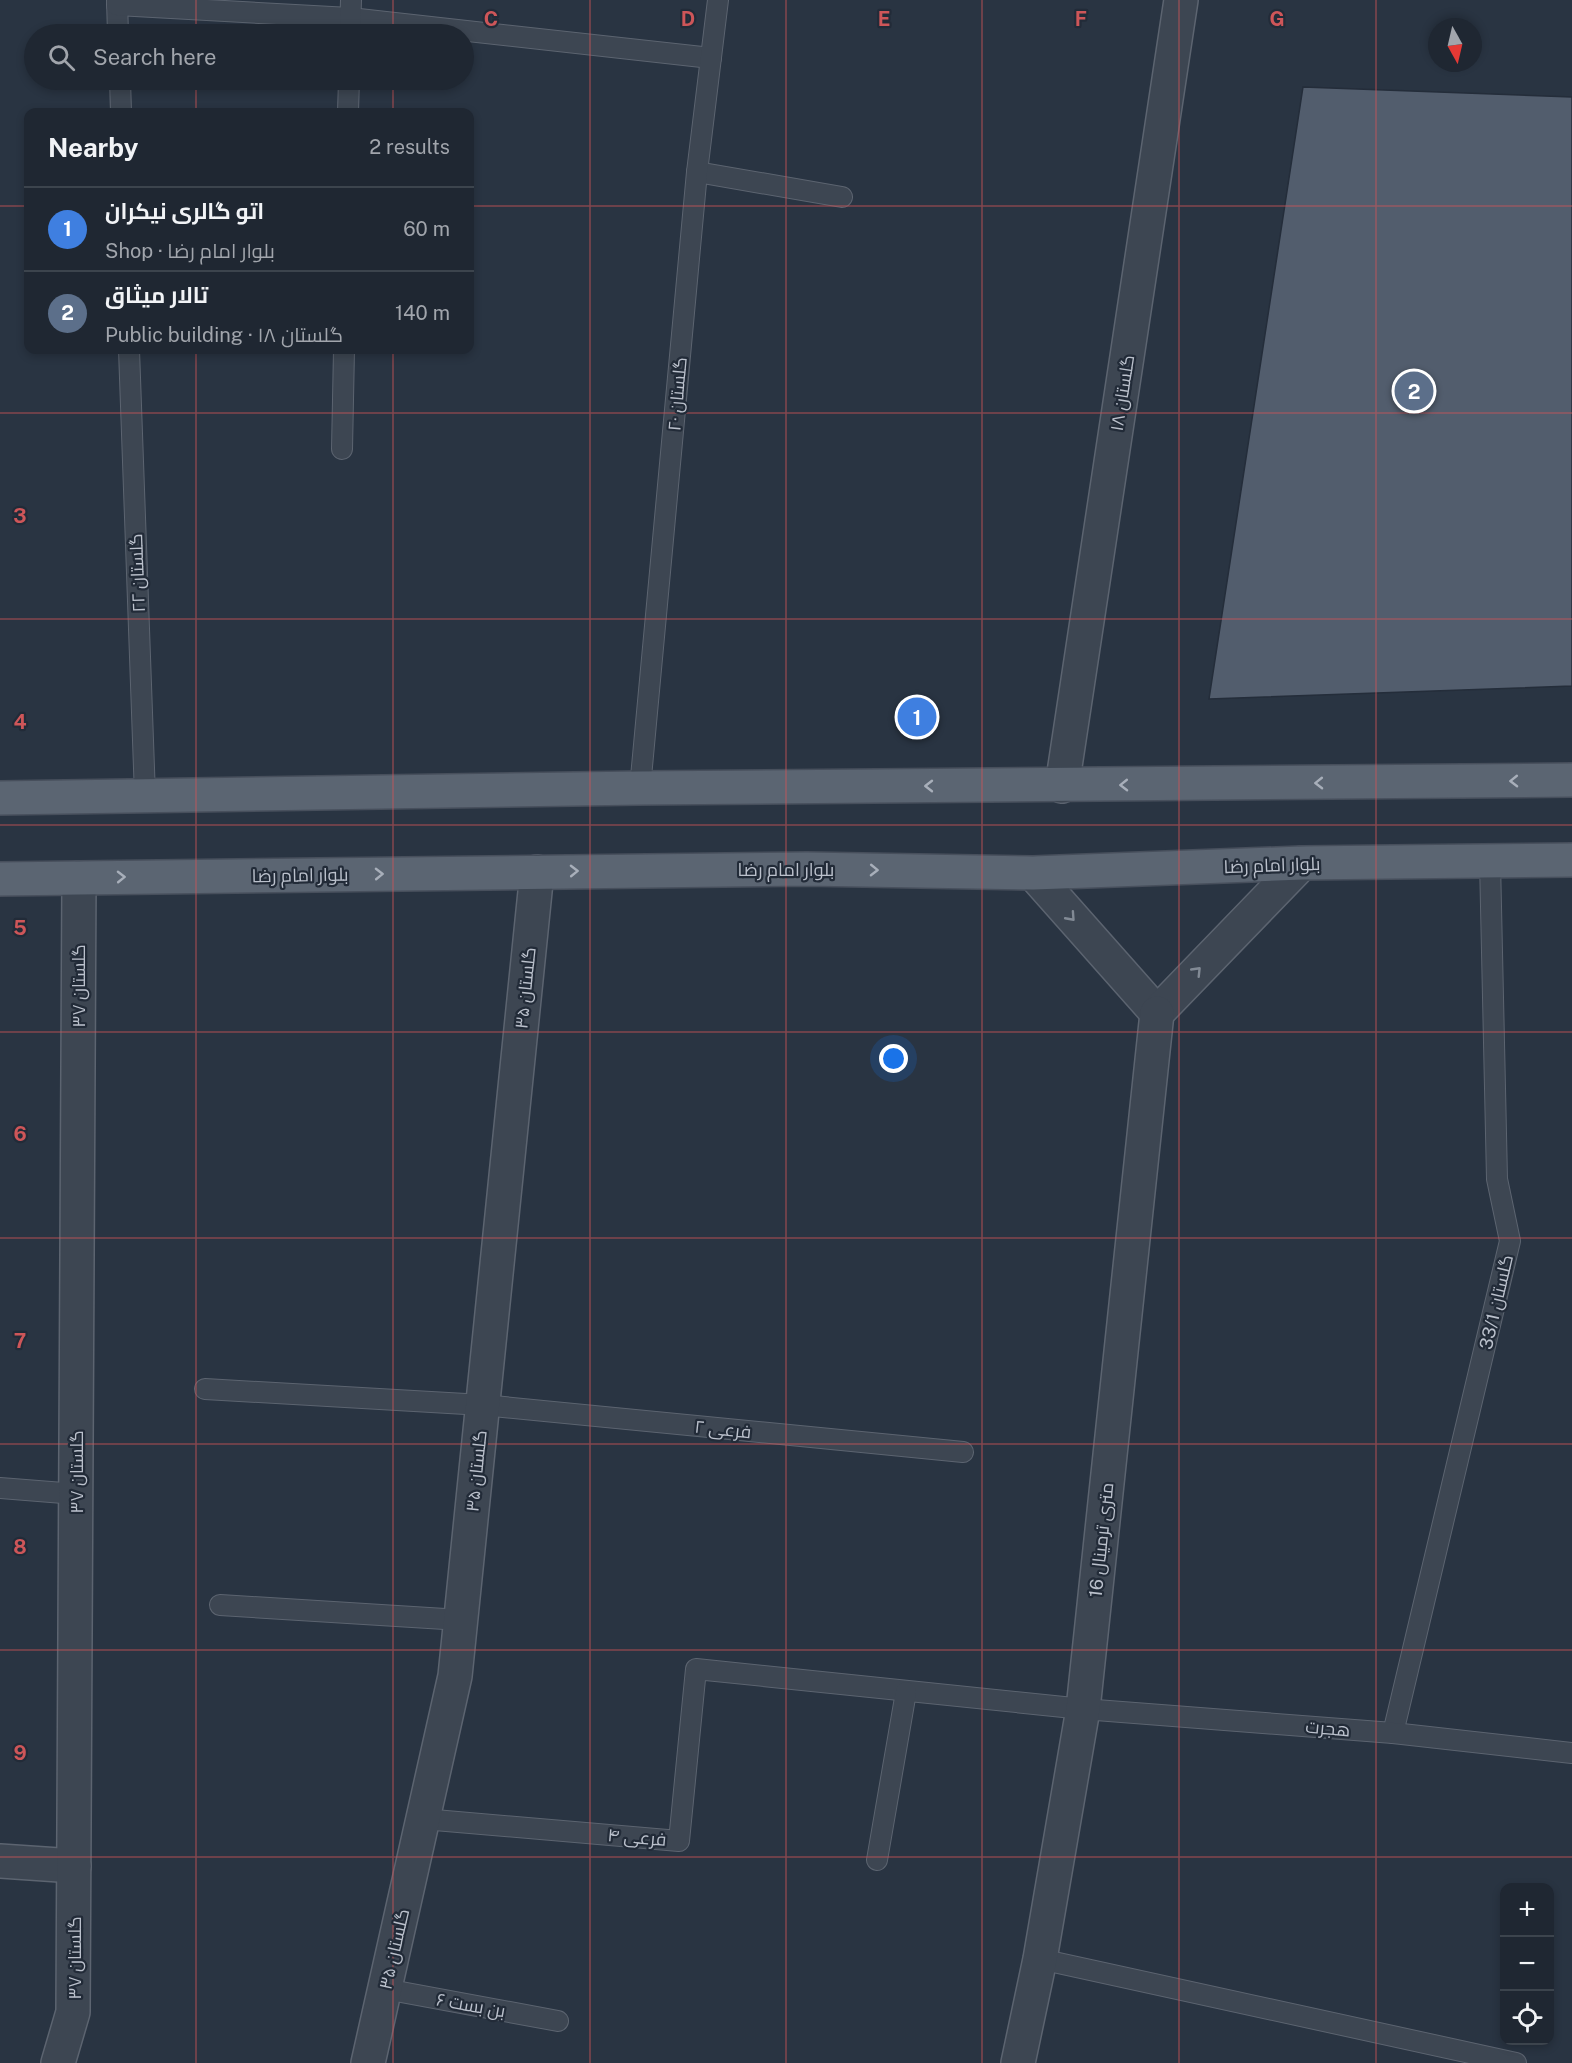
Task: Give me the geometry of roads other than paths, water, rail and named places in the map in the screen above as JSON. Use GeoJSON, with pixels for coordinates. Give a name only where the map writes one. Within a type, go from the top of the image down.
{"type":"FeatureCollection","features":[{"type":"Feature","properties":{"kind":"main road"},"geometry":{"type":"LineString","coordinates":[[0,798],[640,788],[1572,780]]}},
{"type":"Feature","properties":{"kind":"main road","name":"بلوار امام رضا"},"geometry":{"type":"LineString","coordinates":[[0,879],[807,868],[1033,873],[1302,863],[1572,860]]}},
{"type":"Feature","properties":{"kind":"street","name":"گلستان ۱۸"},"geometry":{"type":"LineString","coordinates":[[1062,786],[1181,0]]}},
{"type":"Feature","properties":{"kind":"street"},"geometry":{"type":"LineString","coordinates":[[1033,873],[1157,1013],[1302,863]]}},
{"type":"Feature","properties":{"kind":"street","name":"گلستان ۳۵"},"geometry":{"type":"LineString","coordinates":[[368,2063],[456,1676],[537,872]]}},
{"type":"Feature","properties":{"kind":"street","name":"گلستان ۳۷"},"geometry":{"type":"LineString","coordinates":[[58,2063],[74,2012],[79,878]]}},
{"type":"Feature","properties":{"kind":"street","name":"16 متری ترمینال"},"geometry":{"type":"LineString","coordinates":[[1018,2063],[1040,1959],[1083,1709],[1157,1013]]}},
{"type":"Feature","properties":{"kind":"street"},"geometry":{"type":"LineString","coordinates":[[0,1861],[74,1866]]}},
{"type":"Feature","properties":{"kind":"lane","name":"گلستان ۲۰"},"geometry":{"type":"LineString","coordinates":[[640,788],[697,172],[718,0]]}},
{"type":"Feature","properties":{"kind":"lane"},"geometry":{"type":"LineString","coordinates":[[118,24],[117,2],[350,17],[412,24]]}},
{"type":"Feature","properties":{"kind":"lane"},"geometry":{"type":"LineString","coordinates":[[474,31],[711,58]]}},
{"type":"Feature","properties":{"kind":"lane"},"geometry":{"type":"LineString","coordinates":[[120,90],[121,108]]}},
{"type":"Feature","properties":{"kind":"lane"},"geometry":{"type":"LineString","coordinates":[[348,108],[349,90]]}},
{"type":"Feature","properties":{"kind":"lane"},"geometry":{"type":"LineString","coordinates":[[697,172],[843,196]]}},
{"type":"Feature","properties":{"kind":"lane","name":"گلستان ۲۲"},"geometry":{"type":"LineString","coordinates":[[129,354],[144,796]]}},
{"type":"Feature","properties":{"kind":"lane"},"geometry":{"type":"LineString","coordinates":[[342,449],[344,354]]}},
{"type":"Feature","properties":{"kind":"lane","name":"گلستان 33/1"},"geometry":{"type":"LineString","coordinates":[[1393,1733],[1510,1241],[1497,1179],[1491,861]]}},
{"type":"Feature","properties":{"kind":"lane","name":"فرعی ۲"},"geometry":{"type":"LineString","coordinates":[[205,1389],[483,1406],[963,1452]]}},
{"type":"Feature","properties":{"kind":"lane"},"geometry":{"type":"LineString","coordinates":[[0,1488],[76,1494]]}},
{"type":"Feature","properties":{"kind":"lane"},"geometry":{"type":"LineString","coordinates":[[220,1605],[461,1620]]}},
{"type":"Feature","properties":{"kind":"lane","name":"هجرت"},"geometry":{"type":"LineString","coordinates":[[696,1669],[1083,1709],[1393,1733],[1572,1753]]}},
{"type":"Feature","properties":{"kind":"lane","name":"فرعی ۴"},"geometry":{"type":"LineString","coordinates":[[423,1819],[679,1841],[696,1669]]}},
{"type":"Feature","properties":{"kind":"lane"},"geometry":{"type":"LineString","coordinates":[[878,1860],[906,1692]]}},
{"type":"Feature","properties":{"kind":"lane"},"geometry":{"type":"LineString","coordinates":[[1040,1959],[1516,2063]]}},
{"type":"Feature","properties":{"kind":"lane","name":"بن بست ۶"},"geometry":{"type":"LineString","coordinates":[[385,1989],[558,2021]]}},
{"type":"Feature","properties":{"kind":"place","name":"تالار میثاق"},"geometry":{"type":"Point","coordinates":[1414,391]}},
{"type":"Feature","properties":{"kind":"place","name":"اتو گالری نیکران"},"geometry":{"type":"Point","coordinates":[917,717]}}]}
